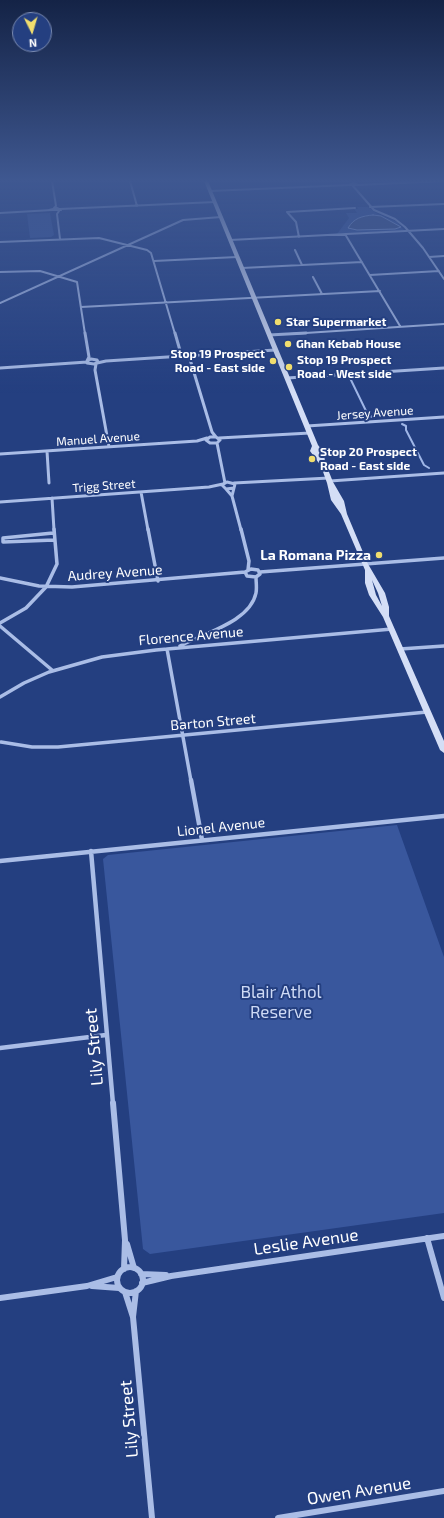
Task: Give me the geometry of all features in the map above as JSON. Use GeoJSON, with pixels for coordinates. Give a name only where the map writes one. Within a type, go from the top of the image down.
{"type":"FeatureCollection","features":[{"type":"Feature","properties":{"kind":"main road"},"geometry":{"type":"LineString","coordinates":[[235,252],[310,433],[315,446],[313,451],[315,456],[322,462],[329,480],[336,506],[344,514],[368,571],[367,579],[378,606],[386,616],[444,749]]}},
{"type":"Feature","properties":{"kind":"street"},"geometry":{"type":"LineString","coordinates":[[0,303],[113,252]]}},
{"type":"Feature","properties":{"kind":"street"},"geometry":{"type":"LineString","coordinates":[[149,252],[154,261],[181,354],[189,356]]}},
{"type":"Feature","properties":{"kind":"street"},"geometry":{"type":"LineString","coordinates":[[296,252],[302,265]]}},
{"type":"Feature","properties":{"kind":"street"},"geometry":{"type":"LineString","coordinates":[[356,252],[400,326]]}},
{"type":"Feature","properties":{"kind":"street"},"geometry":{"type":"LineString","coordinates":[[425,252],[444,279]]}},
{"type":"Feature","properties":{"kind":"street"},"geometry":{"type":"LineString","coordinates":[[429,257],[444,256]]}},
{"type":"Feature","properties":{"kind":"street"},"geometry":{"type":"LineString","coordinates":[[154,261],[237,257]]}},
{"type":"Feature","properties":{"kind":"street"},"geometry":{"type":"LineString","coordinates":[[242,268],[362,262]]}},
{"type":"Feature","properties":{"kind":"street"},"geometry":{"type":"LineString","coordinates":[[0,272],[34,270],[77,282],[89,357],[88,363]]}},
{"type":"Feature","properties":{"kind":"street"},"geometry":{"type":"LineString","coordinates":[[370,275],[439,272]]}},
{"type":"Feature","properties":{"kind":"street"},"geometry":{"type":"LineString","coordinates":[[313,277],[322,294]]}},
{"type":"Feature","properties":{"kind":"street"},"geometry":{"type":"LineString","coordinates":[[81,308],[380,291]]}},
{"type":"Feature","properties":{"kind":"street"},"geometry":{"type":"LineString","coordinates":[[269,335],[444,324]]}},
{"type":"Feature","properties":{"kind":"street"},"geometry":{"type":"LineString","coordinates":[[0,368],[275,350]]}},
{"type":"Feature","properties":{"kind":"street"},"geometry":{"type":"LineString","coordinates":[[189,356],[212,432],[218,440],[218,450],[225,477],[224,486],[232,496]]}},
{"type":"Feature","properties":{"kind":"street"},"geometry":{"type":"LineString","coordinates":[[89,357],[96,362]]}},
{"type":"Feature","properties":{"kind":"street"},"geometry":{"type":"LineString","coordinates":[[96,362],[95,370],[109,447]]}},
{"type":"Feature","properties":{"kind":"street"},"geometry":{"type":"LineString","coordinates":[[88,363],[95,370]]}},
{"type":"Feature","properties":{"kind":"street"},"geometry":{"type":"LineString","coordinates":[[287,378],[444,368]]}},
{"type":"Feature","properties":{"kind":"street","name":"Jersey Avenue"},"geometry":{"type":"LineString","coordinates":[[307,426],[444,417]]}},
{"type":"Feature","properties":{"kind":"street"},"geometry":{"type":"LineString","coordinates":[[212,432],[206,440],[218,450]]}},
{"type":"Feature","properties":{"kind":"street"},"geometry":{"type":"LineString","coordinates":[[218,440],[310,433]]}},
{"type":"Feature","properties":{"kind":"street","name":"Manuel Avenue"},"geometry":{"type":"LineString","coordinates":[[0,454],[196,441],[209,438],[218,440]]}},
{"type":"Feature","properties":{"kind":"street","name":"Manuel Avenue"},"geometry":{"type":"LineString","coordinates":[[196,441],[210,443],[218,440]]}},
{"type":"Feature","properties":{"kind":"street"},"geometry":{"type":"LineString","coordinates":[[47,451],[49,483]]}},
{"type":"Feature","properties":{"kind":"street"},"geometry":{"type":"LineString","coordinates":[[224,486],[444,473]]}},
{"type":"Feature","properties":{"kind":"street"},"geometry":{"type":"LineString","coordinates":[[225,477],[233,485]]}},
{"type":"Feature","properties":{"kind":"street"},"geometry":{"type":"LineString","coordinates":[[224,486],[233,485]]}},
{"type":"Feature","properties":{"kind":"street"},"geometry":{"type":"LineString","coordinates":[[233,485],[232,496],[249,561],[247,573]]}},
{"type":"Feature","properties":{"kind":"street","name":"Trigg Street"},"geometry":{"type":"LineString","coordinates":[[0,502],[224,486]]}},
{"type":"Feature","properties":{"kind":"street"},"geometry":{"type":"LineString","coordinates":[[141,492],[158,581]]}},
{"type":"Feature","properties":{"kind":"street"},"geometry":{"type":"LineString","coordinates":[[52,498],[53,533],[57,564],[46,587],[26,608],[0,625],[52,670]]}},
{"type":"Feature","properties":{"kind":"street"},"geometry":{"type":"LineString","coordinates":[[53,533],[10,536],[3,538],[3,542],[54,540]]}},
{"type":"Feature","properties":{"kind":"street"},"geometry":{"type":"LineString","coordinates":[[247,573],[444,558]]}},
{"type":"Feature","properties":{"kind":"street"},"geometry":{"type":"LineString","coordinates":[[249,561],[259,572]]}},
{"type":"Feature","properties":{"kind":"street"},"geometry":{"type":"LineString","coordinates":[[254,577],[259,572]]}},
{"type":"Feature","properties":{"kind":"street"},"geometry":{"type":"LineString","coordinates":[[178,648],[242,614],[249,606],[256,593],[254,577],[247,573]]}},
{"type":"Feature","properties":{"kind":"street","name":"Audrey Avenue"},"geometry":{"type":"LineString","coordinates":[[0,578],[46,587],[72,588],[247,573]]}},
{"type":"Feature","properties":{"kind":"street","name":"Florence Avenue"},"geometry":{"type":"LineString","coordinates":[[0,697],[11,689],[52,670],[74,662],[120,653],[392,630]]}},
{"type":"Feature","properties":{"kind":"street"},"geometry":{"type":"LineString","coordinates":[[400,650],[444,646]]}},
{"type":"Feature","properties":{"kind":"street"},"geometry":{"type":"LineString","coordinates":[[167,649],[202,840]]}},
{"type":"Feature","properties":{"kind":"street","name":"Barton Street"},"geometry":{"type":"LineString","coordinates":[[1,742],[32,747],[58,747],[427,712]]}},
{"type":"Feature","properties":{"kind":"street","name":"Lionel Avenue"},"geometry":{"type":"LineString","coordinates":[[0,861],[444,816]]}},
{"type":"Feature","properties":{"kind":"street","name":"Lily Street"},"geometry":{"type":"LineString","coordinates":[[91,852],[125,1240],[124,1269]]}},
{"type":"Feature","properties":{"kind":"street"},"geometry":{"type":"LineString","coordinates":[[0,1048],[106,1035]]}},
{"type":"Feature","properties":{"kind":"street","name":"Leslie Avenue"},"geometry":{"type":"LineString","coordinates":[[142,1283],[171,1276],[444,1236]]}},
{"type":"Feature","properties":{"kind":"street"},"geometry":{"type":"LineString","coordinates":[[427,1238],[444,1298]]}},
{"type":"Feature","properties":{"kind":"street","name":"Lily Street"},"geometry":{"type":"LineString","coordinates":[[125,1240],[134,1268]]}},
{"type":"Feature","properties":{"kind":"street"},"geometry":{"type":"LineString","coordinates":[[0,1298],[87,1286],[117,1277],[124,1269],[134,1268],[141,1274],[142,1283],[136,1291],[125,1292],[119,1288],[87,1286]]}},
{"type":"Feature","properties":{"kind":"street","name":"Leslie Avenue"},"geometry":{"type":"LineString","coordinates":[[141,1274],[171,1276]]}},
{"type":"Feature","properties":{"kind":"street"},"geometry":{"type":"LineString","coordinates":[[117,1277],[117,1284],[119,1288]]}},
{"type":"Feature","properties":{"kind":"street","name":"Lily Street"},"geometry":{"type":"LineString","coordinates":[[136,1291],[133,1317],[152,1518]]}},
{"type":"Feature","properties":{"kind":"street","name":"Lily Street"},"geometry":{"type":"LineString","coordinates":[[125,1292],[133,1317]]}},
{"type":"Feature","properties":{"kind":"street","name":"Owen Avenue"},"geometry":{"type":"LineString","coordinates":[[278,1518],[444,1491]]}},
{"type":"Feature","properties":{"kind":"green space","name":"Blair Athol Reserve"},"geometry":{"type":"Polygon","coordinates":[[[397,825],[444,957],[444,1213],[150,1254],[143,1249],[103,859],[108,855],[397,825]]]}},
{"type":"Feature","properties":{"kind":"waterway"},"geometry":{"type":"LineString","coordinates":[[350,378],[368,415],[372,417]]}},
{"type":"Feature","properties":{"kind":"waterway"},"geometry":{"type":"LineString","coordinates":[[402,424],[406,426],[406,430],[424,465],[429,468]]}},
{"type":"Feature","properties":{"kind":"place","name":"Star Supermarket"},"geometry":{"type":"Point","coordinates":[278,322]}},
{"type":"Feature","properties":{"kind":"place","name":"Ghan Kebab House"},"geometry":{"type":"Point","coordinates":[288,344]}},
{"type":"Feature","properties":{"kind":"place","name":"Stop 19 Prospect Road - East side"},"geometry":{"type":"Point","coordinates":[273,361]}},
{"type":"Feature","properties":{"kind":"place","name":"Stop 19 Prospect Road - West side"},"geometry":{"type":"Point","coordinates":[289,367]}},
{"type":"Feature","properties":{"kind":"place","name":"Stop 20 Prospect Road - East side"},"geometry":{"type":"Point","coordinates":[312,459]}},
{"type":"Feature","properties":{"kind":"place","name":"La Romana Pizza"},"geometry":{"type":"Point","coordinates":[379,555]}}]}
